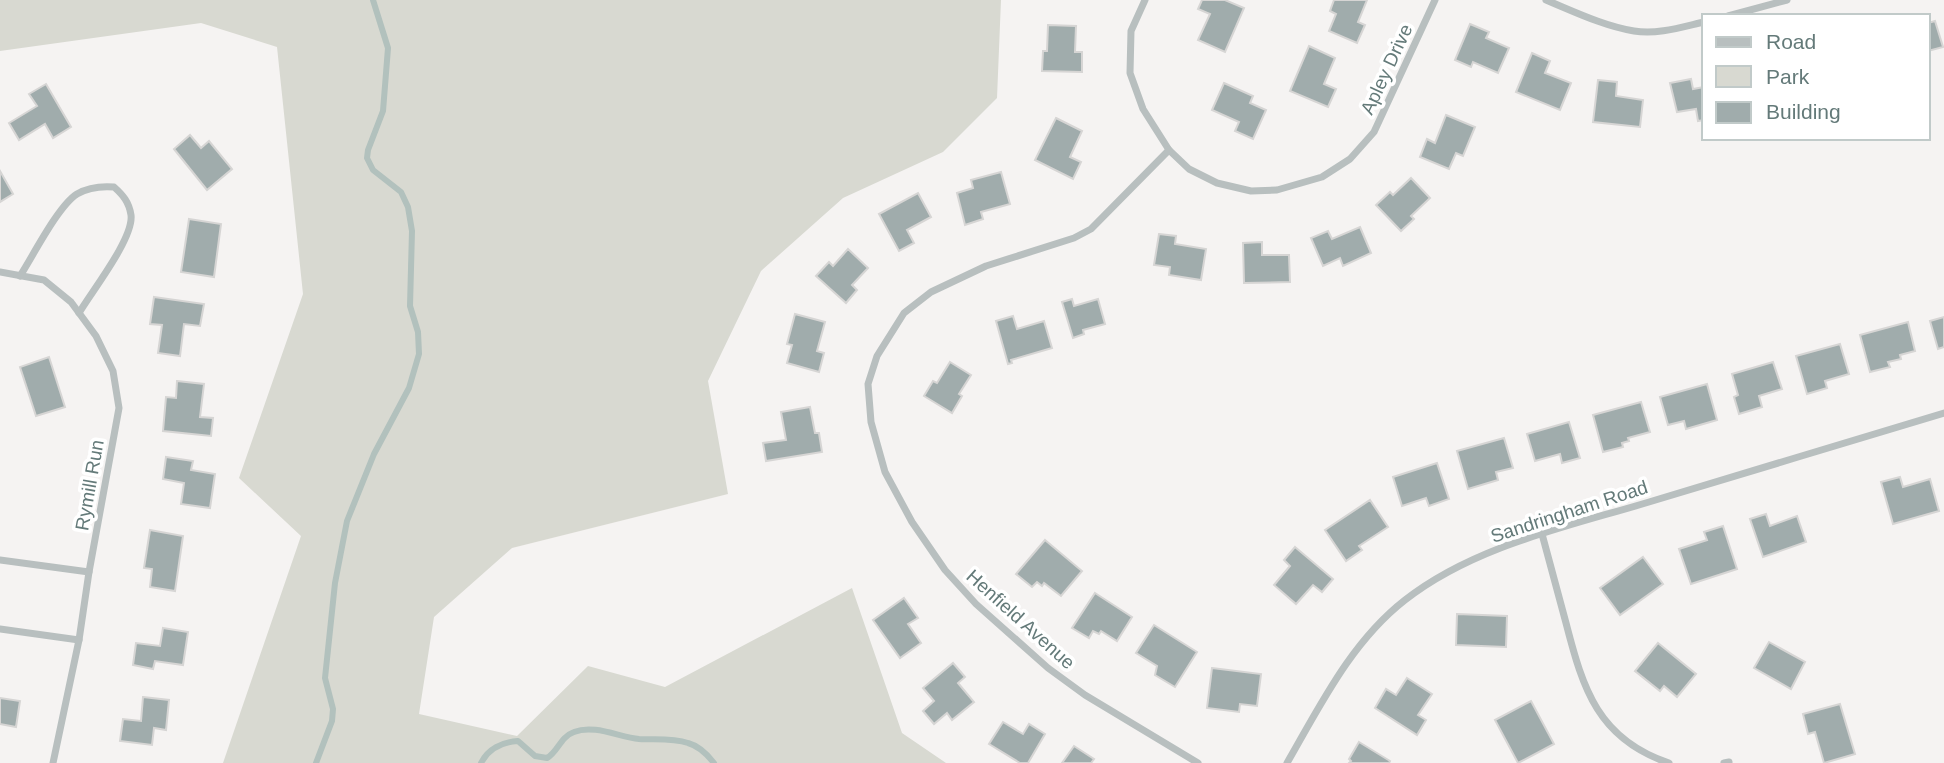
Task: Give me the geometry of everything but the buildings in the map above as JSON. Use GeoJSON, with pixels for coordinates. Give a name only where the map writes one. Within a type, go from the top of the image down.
{"type":"FeatureCollection","features":[{"type":"Feature","properties":{"kind":"street","name":"Apley Drive"},"geometry":{"type":"LineString","coordinates":[[1145,0],[1131,31],[1130,73],[1143,109],[1169,150],[1189,169],[1217,183],[1251,191],[1277,190],[1322,177],[1350,159],[1374,132],[1435,0]]}},
{"type":"Feature","properties":{"kind":"street"},"geometry":{"type":"LineString","coordinates":[[1546,0],[1595,20],[1636,32],[1671,30],[1702,22]]}},
{"type":"Feature","properties":{"kind":"street"},"geometry":{"type":"LineString","coordinates":[[1735,14],[1787,0]]}},
{"type":"Feature","properties":{"kind":"street","name":"Henfield Avenue"},"geometry":{"type":"LineString","coordinates":[[1169,150],[1091,229],[1074,239],[986,266],[931,292],[904,313],[877,356],[868,384],[870,422],[885,472],[912,522],[945,570],[975,604],[1048,668],[1085,695],[1198,763]]}},
{"type":"Feature","properties":{"kind":"street"},"geometry":{"type":"LineString","coordinates":[[20,276],[58,216],[76,195],[96,186],[114,187],[126,198],[131,217],[128,237],[79,313]]}},
{"type":"Feature","properties":{"kind":"street","name":"Rymill Run"},"geometry":{"type":"LineString","coordinates":[[0,272],[44,280],[71,302],[96,336],[113,371],[119,408],[79,640],[53,763]]}},
{"type":"Feature","properties":{"kind":"street","name":"Sandringham Road"},"geometry":{"type":"LineString","coordinates":[[1287,763],[1331,685],[1373,630],[1404,601],[1441,575],[1474,559],[1542,534],[1944,413]]}},
{"type":"Feature","properties":{"kind":"street"},"geometry":{"type":"LineString","coordinates":[[1542,534],[1578,669],[1591,700],[1625,740],[1645,753],[1669,763]]}},
{"type":"Feature","properties":{"kind":"street"},"geometry":{"type":"LineString","coordinates":[[0,560],[89,572]]}},
{"type":"Feature","properties":{"kind":"street"},"geometry":{"type":"LineString","coordinates":[[0,629],[79,640]]}},
{"type":"Feature","properties":{"kind":"green space"},"geometry":{"type":"Polygon","coordinates":[[[0,0],[1001,0],[997,98],[943,152],[843,198],[761,271],[708,381],[728,494],[512,548],[434,617],[419,714],[517,736],[588,666],[665,687],[852,588],[902,733],[946,763],[223,763],[301,536],[239,478],[303,294],[277,47],[201,23],[0,51],[0,0]]]}},
{"type":"Feature","properties":{"kind":"waterway"},"geometry":{"type":"LineString","coordinates":[[316,763],[332,721],[333,709],[325,678],[335,583],[347,521],[374,454],[409,388],[419,354],[418,332],[410,306],[412,231],[408,207],[401,192],[373,170],[367,158],[383,111],[388,48],[373,0]]}},
{"type":"Feature","properties":{"kind":"waterway"},"geometry":{"type":"LineString","coordinates":[[481,763],[496,747],[518,741],[535,756],[547,758],[569,734],[590,729],[639,739],[682,741],[699,748],[714,763]]}}]}
